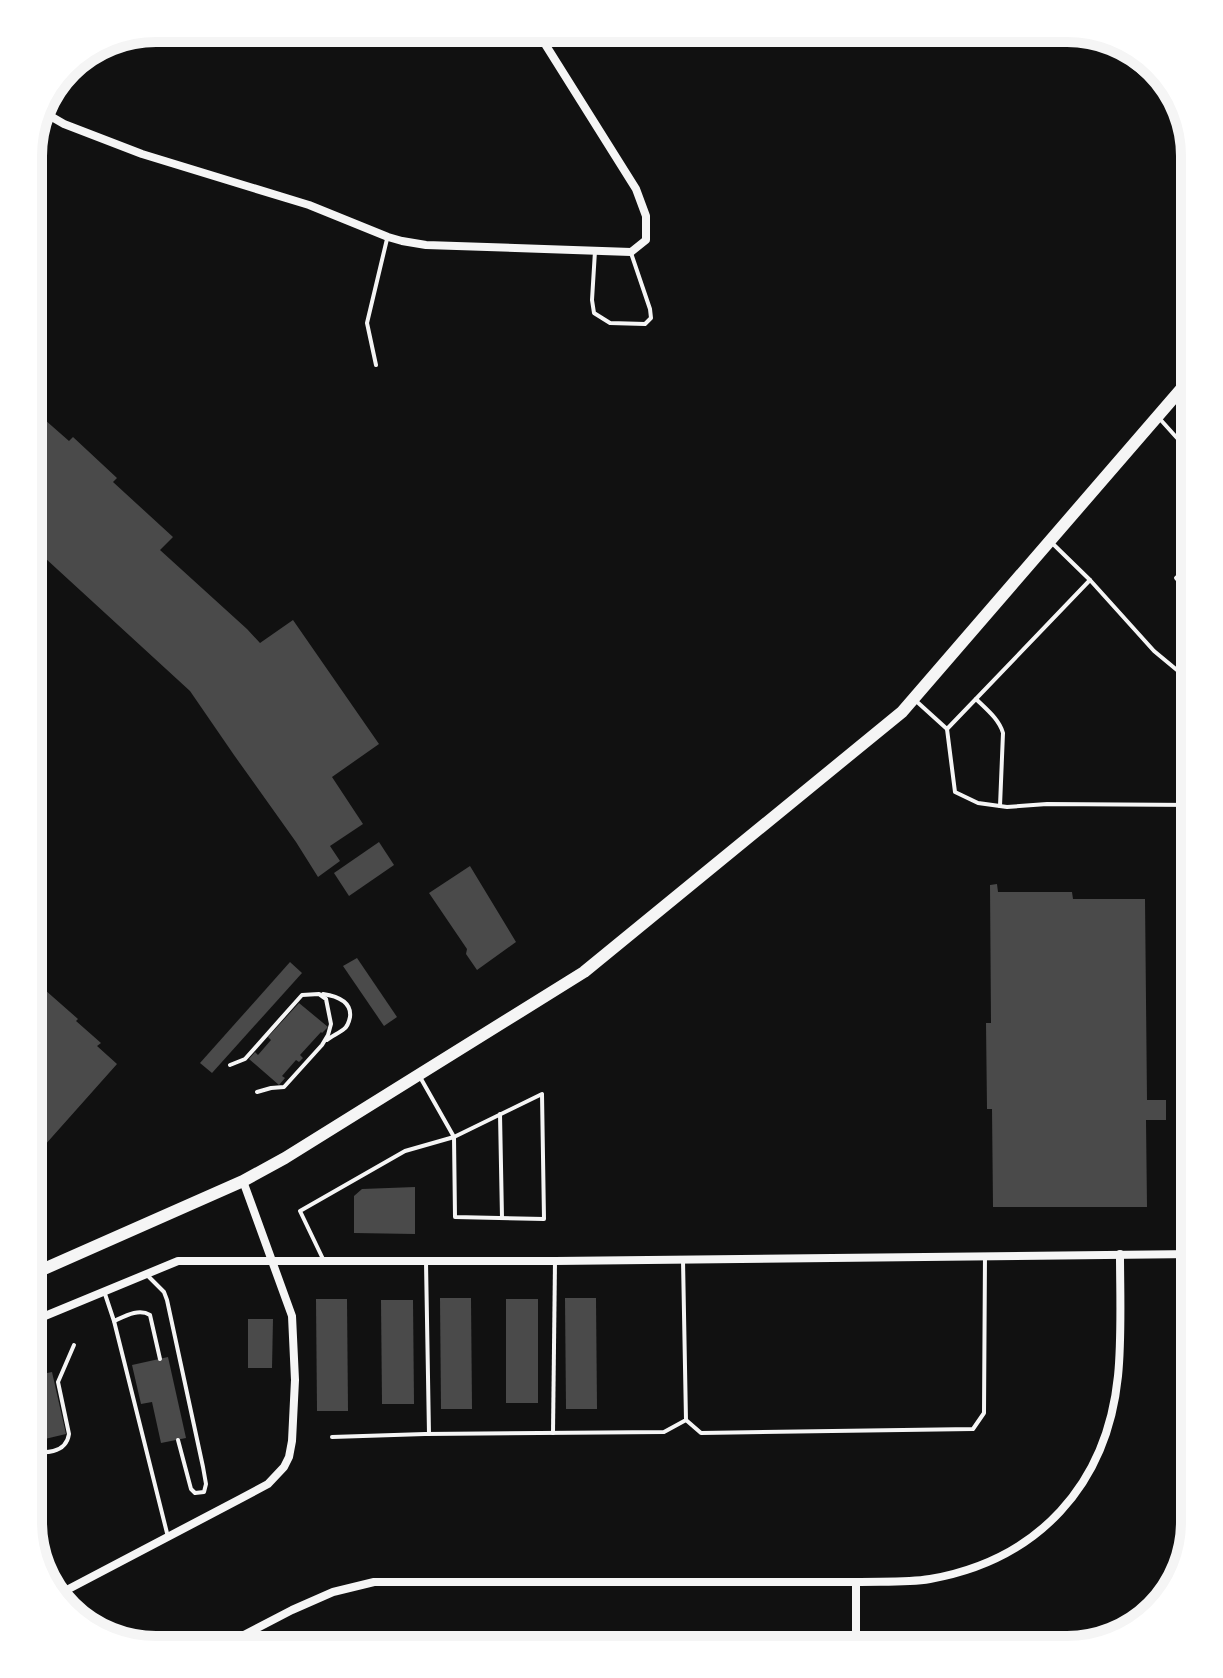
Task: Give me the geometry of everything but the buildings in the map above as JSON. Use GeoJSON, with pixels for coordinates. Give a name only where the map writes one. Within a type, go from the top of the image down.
{"type":"FeatureCollection","features":[{"type":"Feature","properties":{"kind":"main road"},"geometry":{"type":"LineString","coordinates":[[42,1270],[243,1181],[285,1158],[584,972],[902,712],[1181,389]]}},
{"type":"Feature","properties":{"kind":"street"},"geometry":{"type":"LineString","coordinates":[[50,116],[142,154],[309,205],[402,241],[426,245],[631,252],[646,240],[646,216],[636,189],[544,42]]}},
{"type":"Feature","properties":{"kind":"street"},"geometry":{"type":"LineString","coordinates":[[66,1591],[268,1484],[289,1457],[295,1380],[294,1333],[288,1304],[243,1181]]}},
{"type":"Feature","properties":{"kind":"street"},"geometry":{"type":"LineString","coordinates":[[242,1636],[333,1592],[374,1582],[856,1582],[929,1579],[980,1565],[1022,1545],[1063,1510],[1090,1473],[1108,1431],[1118,1376],[1120,1254]]}},
{"type":"Feature","properties":{"kind":"street"},"geometry":{"type":"LineString","coordinates":[[42,1317],[178,1261],[426,1262],[1181,1254]]}},
{"type":"Feature","properties":{"kind":"street"},"geometry":{"type":"LineString","coordinates":[[856,1582],[856,1636]]}},
{"type":"Feature","properties":{"kind":"lane"},"geometry":{"type":"LineString","coordinates":[[1120,56],[1156,85]]}},
{"type":"Feature","properties":{"kind":"lane"},"geometry":{"type":"LineString","coordinates":[[376,365],[367,323],[388,237]]}},
{"type":"Feature","properties":{"kind":"lane"},"geometry":{"type":"LineString","coordinates":[[595,251],[594,313],[610,323],[645,324],[651,318],[650,309],[631,252]]}},
{"type":"Feature","properties":{"kind":"lane"},"geometry":{"type":"LineString","coordinates":[[1157,416],[1181,443]]}},
{"type":"Feature","properties":{"kind":"lane"},"geometry":{"type":"LineString","coordinates":[[1050,541],[1154,651],[1181,673]]}},
{"type":"Feature","properties":{"kind":"lane"},"geometry":{"type":"LineString","coordinates":[[947,729],[1090,580]]}},
{"type":"Feature","properties":{"kind":"lane"},"geometry":{"type":"LineString","coordinates":[[913,699],[947,729],[955,792],[978,803],[1007,807],[1047,804],[1181,805]]}},
{"type":"Feature","properties":{"kind":"lane"},"geometry":{"type":"LineString","coordinates":[[976,699],[992,714],[1003,733],[1000,806]]}},
{"type":"Feature","properties":{"kind":"lane"},"geometry":{"type":"LineString","coordinates":[[319,994],[326,999],[331,1024],[325,1041]]}},
{"type":"Feature","properties":{"kind":"lane"},"geometry":{"type":"LineString","coordinates":[[230,1065],[245,1059],[302,995],[335,996],[345,1002],[350,1011],[347,1027],[325,1041],[284,1087],[257,1092]]}},
{"type":"Feature","properties":{"kind":"lane"},"geometry":{"type":"LineString","coordinates":[[324,1262],[300,1211],[405,1151],[454,1137],[542,1094],[544,1219],[455,1217],[454,1137],[419,1075]]}},
{"type":"Feature","properties":{"kind":"lane"},"geometry":{"type":"LineString","coordinates":[[500,1114],[502,1218]]}},
{"type":"Feature","properties":{"kind":"lane"},"geometry":{"type":"LineString","coordinates":[[683,1260],[686,1420],[701,1433],[973,1429],[984,1413],[985,1255]]}},
{"type":"Feature","properties":{"kind":"lane"},"geometry":{"type":"LineString","coordinates":[[553,1433],[555,1261]]}},
{"type":"Feature","properties":{"kind":"lane"},"geometry":{"type":"LineString","coordinates":[[426,1262],[429,1434]]}},
{"type":"Feature","properties":{"kind":"lane"},"geometry":{"type":"LineString","coordinates":[[146,1273],[164,1292],[167,1300],[203,1467],[204,1492],[195,1493],[191,1489],[178,1440]]}},
{"type":"Feature","properties":{"kind":"lane"},"geometry":{"type":"LineString","coordinates":[[104,1291],[168,1537]]}},
{"type":"Feature","properties":{"kind":"lane"},"geometry":{"type":"LineString","coordinates":[[114,1321],[133,1313],[146,1312],[150,1315],[160,1359]]}},
{"type":"Feature","properties":{"kind":"lane"},"geometry":{"type":"LineString","coordinates":[[42,1452],[55,1451],[65,1446],[68,1440],[58,1382],[74,1345]]}},
{"type":"Feature","properties":{"kind":"lane"},"geometry":{"type":"LineString","coordinates":[[332,1437],[664,1432],[686,1420]]}}]}
